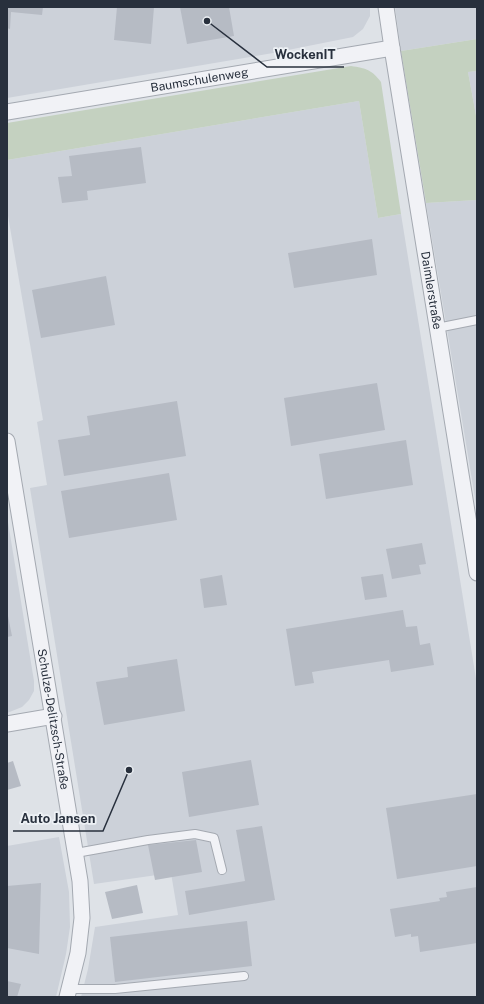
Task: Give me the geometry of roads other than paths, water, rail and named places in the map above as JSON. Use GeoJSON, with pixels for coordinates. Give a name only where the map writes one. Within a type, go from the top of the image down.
{"type":"FeatureCollection","features":[{"type":"Feature","properties":{"kind":"street","name":"Daimlerstraße"},"geometry":{"type":"LineString","coordinates":[[386,7],[436,328],[477,573]]}},
{"type":"Feature","properties":{"kind":"street","name":"Baumschulenweg"},"geometry":{"type":"LineString","coordinates":[[7,112],[392,48]]}},
{"type":"Feature","properties":{"kind":"street","name":"Schulze-Delitzsch-Straße"},"geometry":{"type":"LineString","coordinates":[[7,441],[54,716],[80,881],[82,918],[78,953],[68,993]]}},
{"type":"Feature","properties":{"kind":"street"},"geometry":{"type":"LineString","coordinates":[[7,724],[54,716]]}},
{"type":"Feature","properties":{"kind":"lane"},"geometry":{"type":"LineString","coordinates":[[436,328],[477,320]]}},
{"type":"Feature","properties":{"kind":"lane"},"geometry":{"type":"LineString","coordinates":[[76,853],[148,840],[195,834],[214,838],[222,870]]}},
{"type":"Feature","properties":{"kind":"lane"},"geometry":{"type":"LineString","coordinates":[[68,993],[244,976]]}},
{"type":"Feature","properties":{"kind":"place","name":"WockenIT"},"geometry":{"type":"Point","coordinates":[207,21]}},
{"type":"Feature","properties":{"kind":"place","name":"Auto Jansen"},"geometry":{"type":"Point","coordinates":[129,770]}}]}
